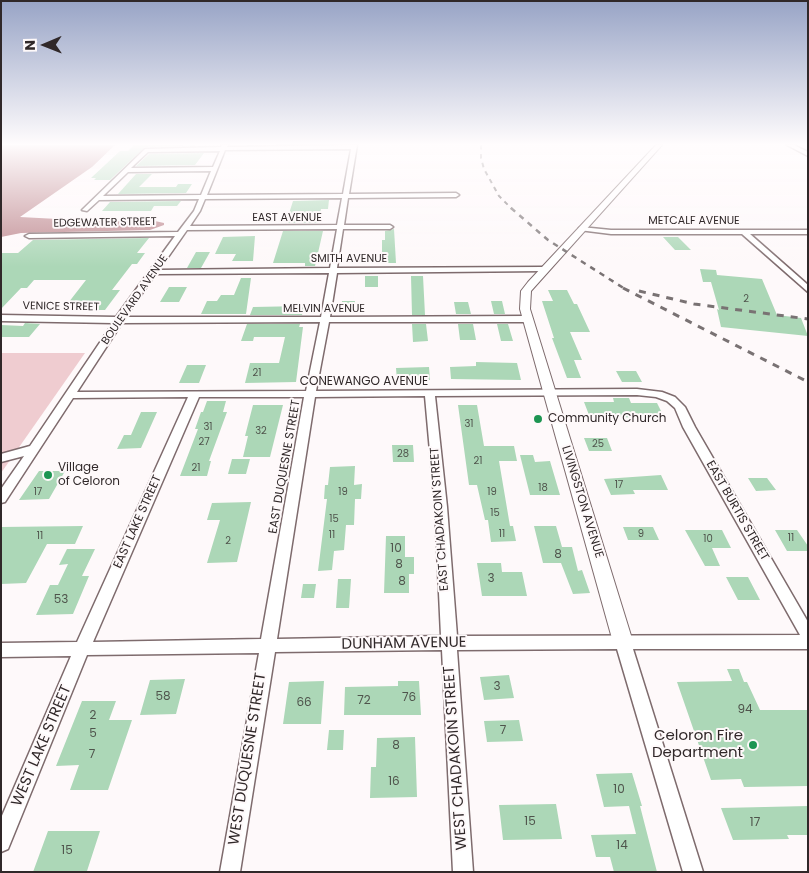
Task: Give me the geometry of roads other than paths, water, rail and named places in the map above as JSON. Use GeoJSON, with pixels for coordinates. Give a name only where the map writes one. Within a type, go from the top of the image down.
{"type":"FeatureCollection","features":[{"type":"Feature","properties":{"kind":"street"},"geometry":{"type":"LineString","coordinates":[[85,210],[111,186]]}},
{"type":"Feature","properties":{"kind":"street","name":"BOULEVARD AVENUE"},"geometry":{"type":"LineString","coordinates":[[1,499],[119,320],[198,211],[208,186]]}},
{"type":"Feature","properties":{"kind":"street","name":"EAST DUQUESNE STREET"},"geometry":{"type":"LineString","coordinates":[[267,646],[310,395],[325,320],[346,186]]}},
{"type":"Feature","properties":{"kind":"street","name":"LIVINGSTON AVENUE"},"geometry":{"type":"LineString","coordinates":[[621,186],[533,281],[526,291],[525,309],[693,872]]}},
{"type":"Feature","properties":{"kind":"street"},"geometry":{"type":"LineString","coordinates":[[98,198],[456,195]]}},
{"type":"Feature","properties":{"kind":"street","name":"EAST AVENUE"},"geometry":{"type":"LineString","coordinates":[[183,231],[390,227]]}},
{"type":"Feature","properties":{"kind":"street","name":"METCALF AVENUE"},"geometry":{"type":"LineString","coordinates":[[580,229],[611,232],[808,232]]}},
{"type":"Feature","properties":{"kind":"street","name":"EDGEWATER STREET"},"geometry":{"type":"LineString","coordinates":[[29,236],[183,231]]}},
{"type":"Feature","properties":{"kind":"street"},"geometry":{"type":"LineString","coordinates":[[745,233],[808,290]]}},
{"type":"Feature","properties":{"kind":"street"},"geometry":{"type":"LineString","coordinates":[[510,269],[520,272],[533,281]]}},
{"type":"Feature","properties":{"kind":"street","name":"SMITH AVENUE"},"geometry":{"type":"LineString","coordinates":[[154,272],[544,269]]}},
{"type":"Feature","properties":{"kind":"street","name":"VENICE STREET"},"geometry":{"type":"LineString","coordinates":[[1,318],[119,320]]}},
{"type":"Feature","properties":{"kind":"street","name":"MELVIN AVENUE"},"geometry":{"type":"LineString","coordinates":[[119,320],[528,318]]}},
{"type":"Feature","properties":{"kind":"street","name":"CONEWANGO AVENUE"},"geometry":{"type":"LineString","coordinates":[[70,395],[194,396],[637,392],[658,394]]}},
{"type":"Feature","properties":{"kind":"street","name":"EAST CHADAKOIN STREET"},"geometry":{"type":"LineString","coordinates":[[430,394],[441,507],[449,644]]}},
{"type":"Feature","properties":{"kind":"street","name":"EAST BURTIS STREET"},"geometry":{"type":"LineString","coordinates":[[658,394],[671,399],[680,407],[689,427],[808,636]]}},
{"type":"Feature","properties":{"kind":"street","name":"EAST LAKE STREET"},"geometry":{"type":"LineString","coordinates":[[82,649],[194,396]]}},
{"type":"Feature","properties":{"kind":"street"},"geometry":{"type":"LineString","coordinates":[[1,458],[34,449]]}},
{"type":"Feature","properties":{"kind":"street","name":"DUNHAM AVENUE"},"geometry":{"type":"LineString","coordinates":[[1,650],[623,642],[808,642]]}},
{"type":"Feature","properties":{"kind":"street","name":"WEST CHADAKOIN STREET"},"geometry":{"type":"LineString","coordinates":[[449,644],[463,872]]}},
{"type":"Feature","properties":{"kind":"street","name":"WEST DUQUESNE STREET"},"geometry":{"type":"LineString","coordinates":[[230,872],[267,646]]}},
{"type":"Feature","properties":{"kind":"street","name":"WEST LAKE STREET"},"geometry":{"type":"LineString","coordinates":[[1,842],[82,649]]}},
{"type":"Feature","properties":{"kind":"railway"},"geometry":{"type":"LineString","coordinates":[[493,186],[499,196],[511,208]]}},
{"type":"Feature","properties":{"kind":"railway"},"geometry":{"type":"LineString","coordinates":[[511,208],[548,240],[625,289]]}},
{"type":"Feature","properties":{"kind":"railway"},"geometry":{"type":"LineString","coordinates":[[623,288],[808,382]]}},
{"type":"Feature","properties":{"kind":"railway"},"geometry":{"type":"LineString","coordinates":[[639,291],[694,304],[808,319]]}},
{"type":"Feature","properties":{"kind":"place","name":"Community Church"},"geometry":{"type":"Point","coordinates":[538,419]}},
{"type":"Feature","properties":{"kind":"place","name":"Village of Celoron"},"geometry":{"type":"Point","coordinates":[48,475]}},
{"type":"Feature","properties":{"kind":"place","name":"Celoron Fire Department"},"geometry":{"type":"Point","coordinates":[753,745]}}]}
